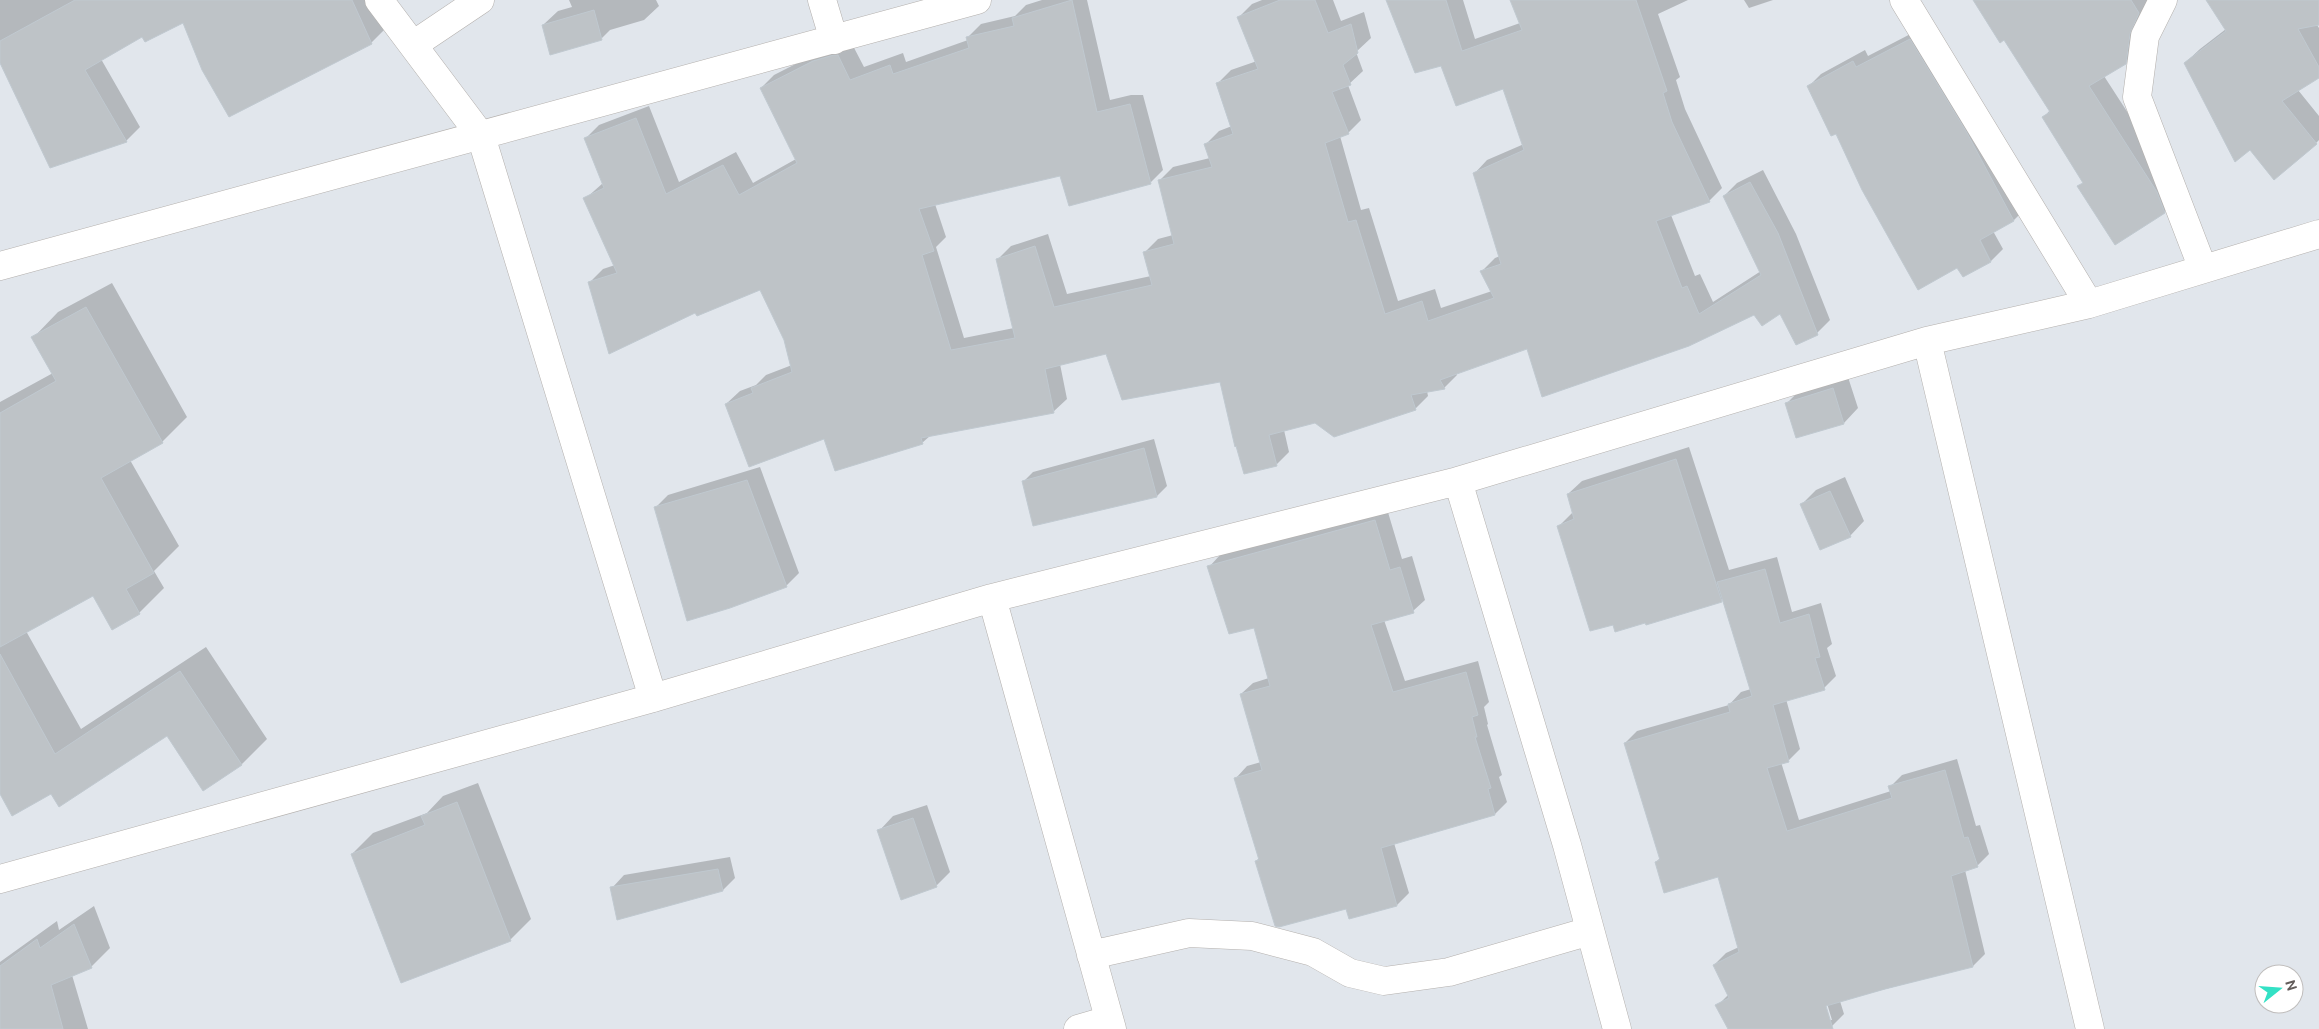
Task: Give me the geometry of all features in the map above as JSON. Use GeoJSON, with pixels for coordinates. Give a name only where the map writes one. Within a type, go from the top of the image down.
{"type":"FeatureCollection","features":[{"type":"Feature","properties":{"kind":"street"},"geometry":{"type":"LineString","coordinates":[[379,0],[481,136],[653,698]]}},
{"type":"Feature","properties":{"kind":"street"},"geometry":{"type":"LineString","coordinates":[[413,45],[480,0]]}},
{"type":"Feature","properties":{"kind":"street"},"geometry":{"type":"LineString","coordinates":[[822,0],[834,40]]}},
{"type":"Feature","properties":{"kind":"street"},"geometry":{"type":"LineString","coordinates":[[0,266],[977,0]]}},
{"type":"Feature","properties":{"kind":"street"},"geometry":{"type":"LineString","coordinates":[[1904,0],[2089,304]]}},
{"type":"Feature","properties":{"kind":"street"},"geometry":{"type":"LineString","coordinates":[[2163,0],[2145,36],[2137,97],[2203,269]]}},
{"type":"Feature","properties":{"kind":"street"},"geometry":{"type":"LineString","coordinates":[[0,879],[653,698],[992,598],[1458,481],[1927,341],[2089,304],[2319,234]]}},
{"type":"Feature","properties":{"kind":"street"},"geometry":{"type":"LineString","coordinates":[[1927,341],[2090,1029]]}},
{"type":"Feature","properties":{"kind":"street"},"geometry":{"type":"LineString","coordinates":[[1458,481],[1567,845],[1617,1029]]}},
{"type":"Feature","properties":{"kind":"street"},"geometry":{"type":"LineString","coordinates":[[992,598],[1110,1024],[1078,1029]]}},
{"type":"Feature","properties":{"kind":"street"},"geometry":{"type":"LineString","coordinates":[[1091,955],[1189,933],[1252,936],[1313,952],[1350,973],[1384,981],[1449,972],[1590,931]]}},
{"type":"Feature","properties":{"kind":"building"},"geometry":{"type":"Polygon","coordinates":[[[75,0],[352,0],[372,44],[229,117],[202,70],[183,23],[145,42],[142,37],[85,70],[127,142],[50,168],[0,63],[0,41],[75,0]]]}},
{"type":"Feature","properties":{"kind":"building"},"geometry":{"type":"Polygon","coordinates":[[[1072,0],[1097,112],[1130,104],[1151,184],[1069,206],[1060,176],[919,209],[934,251],[922,255],[951,350],[1015,338],[996,259],[1035,246],[1054,307],[1152,285],[1143,252],[1174,244],[1158,180],[1212,167],[1204,144],[1233,134],[1216,83],[1258,69],[1237,17],[1280,0],[1315,0],[1328,33],[1351,24],[1358,53],[1343,65],[1351,85],[1332,92],[1349,134],[1325,143],[1348,222],[1356,220],[1385,314],[1422,301],[1428,321],[1494,298],[1480,271],[1501,264],[1473,173],[1524,150],[1503,89],[1456,106],[1441,66],[1415,73],[1386,0],[1446,0],[1462,51],[1522,30],[1510,0],[1636,0],[1667,91],[1663,93],[1672,122],[1710,202],[1656,221],[1682,288],[1687,286],[1699,314],[1761,275],[1723,196],[1750,182],[1778,233],[1818,335],[1796,345],[1780,314],[1762,326],[1754,315],[1689,346],[1542,397],[1527,349],[1440,380],[1445,389],[1411,395],[1416,410],[1334,437],[1315,423],[1269,435],[1277,466],[1244,474],[1235,447],[1220,382],[1122,400],[1106,354],[1045,369],[1054,413],[921,438],[923,444],[835,471],[824,439],[749,467],[725,404],[753,393],[751,388],[792,372],[784,340],[760,290],[697,316],[695,313],[609,354],[588,282],[617,273],[583,198],[604,188],[584,138],[636,118],[666,194],[723,165],[739,195],[797,163],[760,88],[813,61],[834,55],[838,55],[850,80],[890,65],[893,74],[969,48],[966,37],[1014,26],[1012,18],[1072,0]]]}},
{"type":"Feature","properties":{"kind":"building"},"geometry":{"type":"Polygon","coordinates":[[[1973,0],[2131,0],[2139,13],[2130,34],[2126,64],[2089,86],[2157,192],[2165,213],[2115,245],[2077,186],[2083,183],[2042,117],[2050,112],[2004,40],[2000,43],[1973,0]]]}},
{"type":"Feature","properties":{"kind":"building"},"geometry":{"type":"Polygon","coordinates":[[[2206,0],[2319,0],[2319,25],[2298,29],[2319,67],[2319,78],[2282,101],[2317,144],[2274,180],[2250,150],[2235,162],[2184,63],[2226,31],[2206,0]]]}},
{"type":"Feature","properties":{"kind":"building"},"geometry":{"type":"Polygon","coordinates":[[[594,10],[602,40],[550,55],[542,25],[594,10]]]}},
{"type":"Feature","properties":{"kind":"building"},"geometry":{"type":"Polygon","coordinates":[[[1910,39],[1966,131],[2014,221],[1980,240],[1991,262],[1963,277],[1957,268],[1918,290],[1862,190],[1836,134],[1831,136],[1807,86],[1853,61],[1856,67],[1910,39]]]}},
{"type":"Feature","properties":{"kind":"building"},"geometry":{"type":"Polygon","coordinates":[[[86,307],[163,443],[101,478],[154,573],[126,589],[140,614],[112,630],[93,596],[0,647],[0,413],[56,381],[31,337],[86,307]]]}},
{"type":"Feature","properties":{"kind":"building"},"geometry":{"type":"Polygon","coordinates":[[[1833,388],[1844,424],[1796,438],[1785,403],[1833,388]]]}},
{"type":"Feature","properties":{"kind":"building"},"geometry":{"type":"Polygon","coordinates":[[[1144,448],[1157,497],[1033,526],[1022,481],[1144,448]]]}},
{"type":"Feature","properties":{"kind":"building"},"geometry":{"type":"Polygon","coordinates":[[[1676,459],[1722,602],[1646,625],[1645,623],[1615,632],[1613,625],[1590,631],[1557,526],[1574,519],[1567,494],[1676,459]]]}},
{"type":"Feature","properties":{"kind":"building"},"geometry":{"type":"Polygon","coordinates":[[[747,480],[787,587],[730,608],[687,621],[654,507],[747,480]]]}},
{"type":"Feature","properties":{"kind":"building"},"geometry":{"type":"Polygon","coordinates":[[[1830,491],[1851,537],[1820,550],[1800,504],[1830,491]]]}},
{"type":"Feature","properties":{"kind":"building"},"geometry":{"type":"Polygon","coordinates":[[[1375,520],[1390,570],[1400,567],[1414,613],[1371,625],[1393,692],[1466,672],[1478,715],[1472,717],[1477,737],[1475,737],[1491,788],[1488,789],[1495,815],[1381,848],[1397,906],[1349,919],[1346,909],[1279,927],[1275,926],[1255,861],[1259,860],[1234,778],[1262,770],[1240,694],[1270,686],[1254,628],[1229,634],[1207,566],[1375,520]]]}},
{"type":"Feature","properties":{"kind":"building"},"geometry":{"type":"Polygon","coordinates":[[[1765,569],[1780,623],[1809,614],[1820,657],[1815,658],[1825,690],[1773,705],[1789,762],[1767,768],[1787,831],[1892,798],[1888,786],[1945,770],[1964,838],[1968,837],[1978,867],[1951,876],[1973,967],[1826,1006],[1833,1029],[1728,1029],[1715,1005],[1729,998],[1713,965],[1739,952],[1718,877],[1664,893],[1655,862],[1660,860],[1624,743],[1730,712],[1728,704],[1752,696],[1717,582],[1765,569]]]}},
{"type":"Feature","properties":{"kind":"building"},"geometry":{"type":"Polygon","coordinates":[[[0,654],[55,754],[180,671],[242,765],[203,791],[167,736],[59,807],[51,794],[12,816],[0,794],[0,654]]]}},
{"type":"Feature","properties":{"kind":"building"},"geometry":{"type":"Polygon","coordinates":[[[457,802],[511,941],[401,983],[351,854],[425,825],[421,816],[457,802]]]}},
{"type":"Feature","properties":{"kind":"building"},"geometry":{"type":"Polygon","coordinates":[[[913,818],[937,887],[901,900],[877,830],[913,818]]]}},
{"type":"Feature","properties":{"kind":"building"},"geometry":{"type":"Polygon","coordinates":[[[718,869],[723,891],[617,920],[610,887],[718,869]]]}},
{"type":"Feature","properties":{"kind":"building"},"geometry":{"type":"Polygon","coordinates":[[[74,924],[92,968],[51,985],[63,1029],[0,1029],[0,966],[37,939],[40,948],[74,924]]]}}]}
